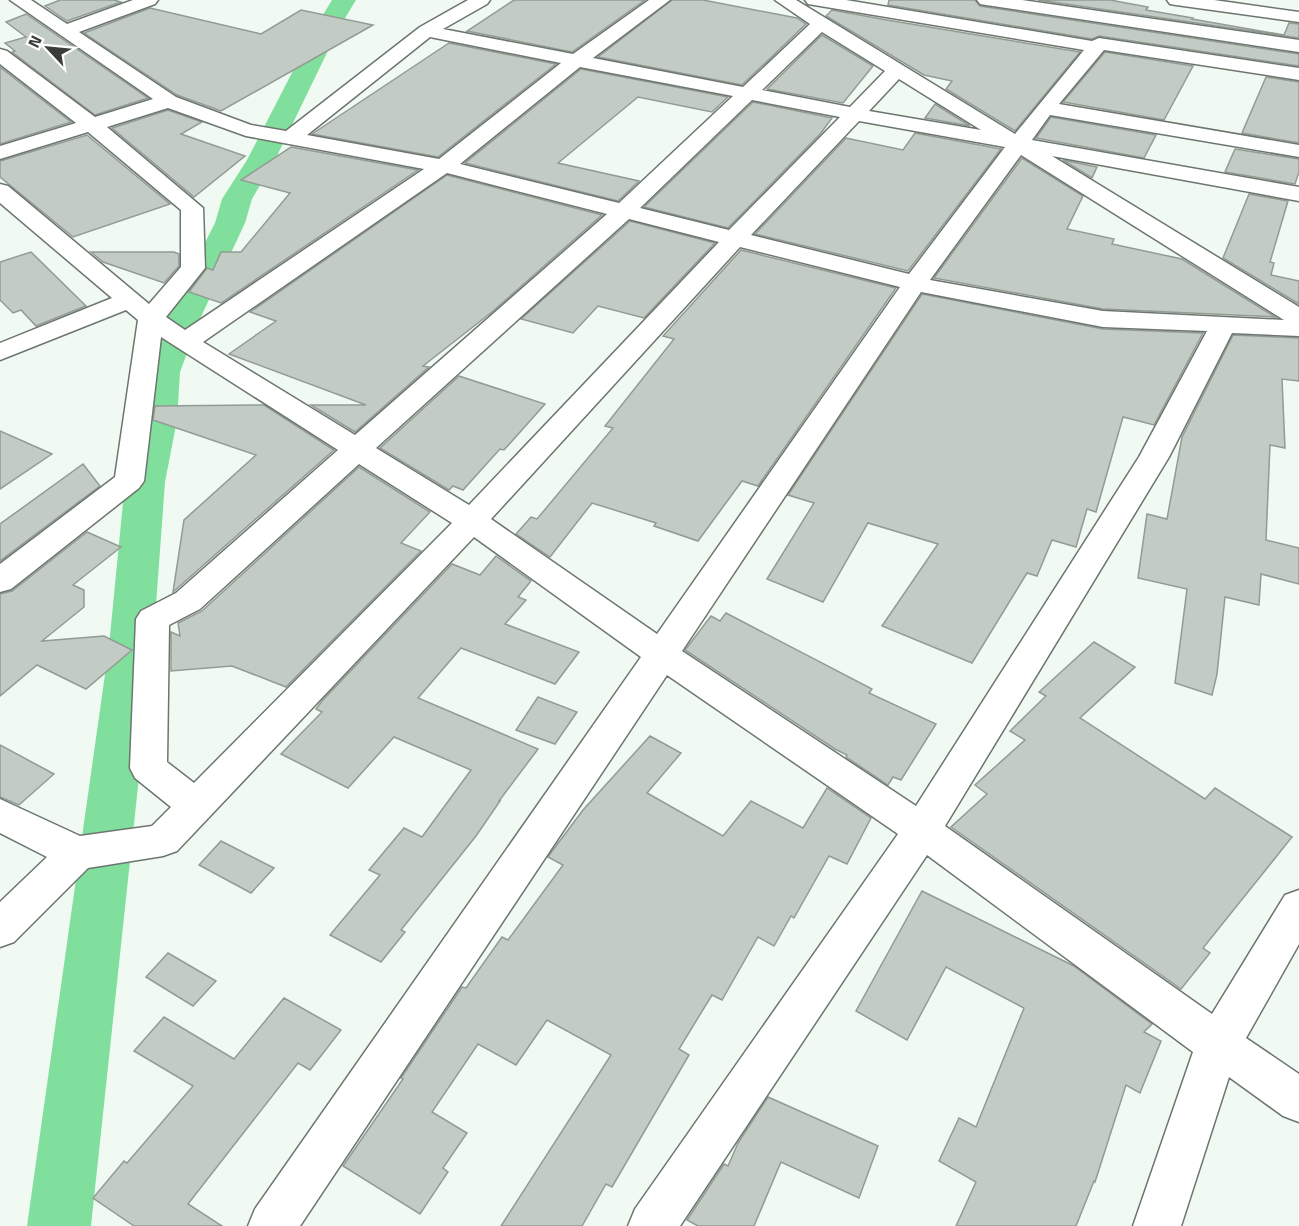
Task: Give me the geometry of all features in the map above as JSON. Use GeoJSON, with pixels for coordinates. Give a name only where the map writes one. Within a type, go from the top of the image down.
{"type":"FeatureCollection","features":[{"type":"Feature","properties":{"kind":"street"},"geometry":{"type":"LineString","coordinates":[[19,0],[170,101],[246,130],[443,166],[915,283],[1103,319],[1299,328]]}},
{"type":"Feature","properties":{"kind":"street"},"geometry":{"type":"LineString","coordinates":[[66,31],[149,0]]}},
{"type":"Feature","properties":{"kind":"street"},"geometry":{"type":"LineString","coordinates":[[288,139],[426,31],[481,0]]}},
{"type":"Feature","properties":{"kind":"street"},"geometry":{"type":"LineString","coordinates":[[185,342],[443,166],[577,60],[661,0]]}},
{"type":"Feature","properties":{"kind":"street"},"geometry":{"type":"LineString","coordinates":[[784,0],[1299,318]]}},
{"type":"Feature","properties":{"kind":"street"},"geometry":{"type":"LineString","coordinates":[[814,0],[1097,47]]}},
{"type":"Feature","properties":{"kind":"street"},"geometry":{"type":"LineString","coordinates":[[986,0],[1299,46]]}},
{"type":"Feature","properties":{"kind":"street"},"geometry":{"type":"LineString","coordinates":[[1176,0],[1299,17]]}},
{"type":"Feature","properties":{"kind":"street"},"geometry":{"type":"LineString","coordinates":[[197,806],[148,768],[153,619],[188,601],[356,448],[624,211],[821,23]]}},
{"type":"Feature","properties":{"kind":"street"},"geometry":{"type":"LineString","coordinates":[[426,31],[854,114],[1299,194]]}},
{"type":"Feature","properties":{"kind":"street"},"geometry":{"type":"LineString","coordinates":[[272,1226],[915,283],[1045,108],[1099,44],[1299,74]]}},
{"type":"Feature","properties":{"kind":"street"},"geometry":{"type":"LineString","coordinates":[[0,55],[92,125],[192,208],[193,268],[144,312],[0,352]]}},
{"type":"Feature","properties":{"kind":"street"},"geometry":{"type":"LineString","coordinates":[[0,815],[79,853],[163,840],[472,521],[735,238],[897,70]]}},
{"type":"Feature","properties":{"kind":"street"},"geometry":{"type":"LineString","coordinates":[[0,153],[170,101]]}},
{"type":"Feature","properties":{"kind":"street"},"geometry":{"type":"LineString","coordinates":[[1045,108],[1299,151]]}},
{"type":"Feature","properties":{"kind":"street"},"geometry":{"type":"LineString","coordinates":[[0,191],[144,312],[185,342],[472,521],[661,654],[922,830],[1299,1100]]}},
{"type":"Feature","properties":{"kind":"street"},"geometry":{"type":"LineString","coordinates":[[0,581],[129,481],[144,312]]}},
{"type":"Feature","properties":{"kind":"street"},"geometry":{"type":"LineString","coordinates":[[652,1226],[922,830],[1154,457],[1223,325]]}},
{"type":"Feature","properties":{"kind":"street"},"geometry":{"type":"LineString","coordinates":[[0,929],[79,853]]}},
{"type":"Feature","properties":{"kind":"street"},"geometry":{"type":"LineString","coordinates":[[1157,1226],[1218,1044],[1299,907]]}},
{"type":"Feature","properties":{"kind":"building"},"geometry":{"type":"Polygon","coordinates":[[[60,0],[121,2],[67,21],[45,6],[60,0]]]}},
{"type":"Feature","properties":{"kind":"building"},"geometry":{"type":"Polygon","coordinates":[[[514,0],[645,0],[572,52],[467,31],[514,0]]]}},
{"type":"Feature","properties":{"kind":"building"},"geometry":{"type":"Polygon","coordinates":[[[672,0],[703,0],[797,18],[806,24],[742,85],[598,57],[672,0]]]}},
{"type":"Feature","properties":{"kind":"building"},"geometry":{"type":"Polygon","coordinates":[[[889,0],[975,0],[980,6],[1299,54],[1299,66],[1099,36],[1092,39],[888,5],[889,0]]]}},
{"type":"Feature","properties":{"kind":"building"},"geometry":{"type":"Polygon","coordinates":[[[1038,0],[1110,0],[1148,7],[1146,10],[1284,35],[1289,23],[1299,24],[1299,38],[1038,0]]]}},
{"type":"Feature","properties":{"kind":"building"},"geometry":{"type":"Polygon","coordinates":[[[150,8],[261,34],[301,10],[373,25],[221,111],[177,95],[84,33],[150,8]]]}},
{"type":"Feature","properties":{"kind":"building"},"geometry":{"type":"Polygon","coordinates":[[[832,10],[1080,52],[1015,131],[946,89],[952,81],[924,75],[826,16],[832,10]]]}},
{"type":"Feature","properties":{"kind":"building"},"geometry":{"type":"Polygon","coordinates":[[[26,14],[148,98],[95,115],[12,52],[15,51],[5,43],[26,37],[6,22],[26,14]]]}},
{"type":"Feature","properties":{"kind":"building"},"geometry":{"type":"Polygon","coordinates":[[[822,35],[873,66],[843,103],[767,89],[822,35]]]}},
{"type":"Feature","properties":{"kind":"building"},"geometry":{"type":"Polygon","coordinates":[[[449,43],[556,64],[438,157],[312,134],[449,43]]]}},
{"type":"Feature","properties":{"kind":"building"},"geometry":{"type":"Polygon","coordinates":[[[1105,52],[1193,66],[1164,120],[1063,102],[1105,52]]]}},
{"type":"Feature","properties":{"kind":"building"},"geometry":{"type":"Polygon","coordinates":[[[0,67],[71,122],[0,144],[0,67]]]}},
{"type":"Feature","properties":{"kind":"building"},"geometry":{"type":"Polygon","coordinates":[[[581,69],[728,97],[712,112],[638,97],[558,163],[639,181],[618,201],[465,163],[581,69]]]}},
{"type":"Feature","properties":{"kind":"building"},"geometry":{"type":"Polygon","coordinates":[[[1266,77],[1299,82],[1299,143],[1242,133],[1266,77]]]}},
{"type":"Feature","properties":{"kind":"building"},"geometry":{"type":"Polygon","coordinates":[[[753,102],[832,118],[821,133],[728,228],[644,207],[753,102]]]}},
{"type":"Feature","properties":{"kind":"building"},"geometry":{"type":"Polygon","coordinates":[[[935,104],[970,126],[925,118],[935,104]]]}},
{"type":"Feature","properties":{"kind":"building"},"geometry":{"type":"Polygon","coordinates":[[[168,110],[202,122],[181,134],[245,156],[194,197],[112,128],[168,110]]]}},
{"type":"Feature","properties":{"kind":"building"},"geometry":{"type":"Polygon","coordinates":[[[1051,117],[1156,135],[1144,158],[1036,138],[1051,117]]]}},
{"type":"Feature","properties":{"kind":"building"},"geometry":{"type":"Polygon","coordinates":[[[915,133],[1001,149],[908,271],[755,234],[846,138],[903,150],[915,133]]]}},
{"type":"Feature","properties":{"kind":"building"},"geometry":{"type":"Polygon","coordinates":[[[87,135],[170,204],[73,237],[0,177],[0,161],[87,135]]]}},
{"type":"Feature","properties":{"kind":"building"},"geometry":{"type":"Polygon","coordinates":[[[291,147],[418,170],[221,303],[189,292],[207,268],[213,270],[221,252],[241,252],[290,193],[241,180],[291,147]]]}},
{"type":"Feature","properties":{"kind":"building"},"geometry":{"type":"Polygon","coordinates":[[[1235,149],[1299,159],[1299,172],[1295,184],[1225,172],[1235,149]]]}},
{"type":"Feature","properties":{"kind":"building"},"geometry":{"type":"Polygon","coordinates":[[[1022,158],[1083,196],[1067,229],[1114,239],[1112,244],[1182,259],[1275,317],[1103,309],[934,278],[1022,158]]]}},
{"type":"Feature","properties":{"kind":"building"},"geometry":{"type":"Polygon","coordinates":[[[1063,160],[1097,167],[1092,178],[1063,160]]]}},
{"type":"Feature","properties":{"kind":"building"},"geometry":{"type":"Polygon","coordinates":[[[447,175],[602,215],[492,312],[423,366],[429,367],[355,432],[311,405],[366,405],[229,354],[276,321],[250,312],[447,175]]]}},
{"type":"Feature","properties":{"kind":"building"},"geometry":{"type":"Polygon","coordinates":[[[1249,194],[1288,201],[1270,262],[1274,263],[1271,275],[1299,281],[1299,304],[1223,258],[1249,194]]]}},
{"type":"Feature","properties":{"kind":"building"},"geometry":{"type":"Polygon","coordinates":[[[630,221],[715,243],[644,318],[598,306],[573,333],[521,319],[630,221]]]}},
{"type":"Feature","properties":{"kind":"building"},"geometry":{"type":"Polygon","coordinates":[[[741,250],[896,288],[758,486],[742,481],[698,541],[654,526],[656,523],[592,503],[550,557],[516,534],[531,517],[537,519],[613,428],[605,426],[674,339],[663,336],[741,250]]]}},
{"type":"Feature","properties":{"kind":"building"},"geometry":{"type":"Polygon","coordinates":[[[31,252],[86,306],[36,326],[21,310],[13,313],[0,300],[0,262],[31,252]]]}},
{"type":"Feature","properties":{"kind":"building"},"geometry":{"type":"Polygon","coordinates":[[[91,252],[174,252],[179,254],[179,266],[164,283],[103,262],[91,252]]]}},
{"type":"Feature","properties":{"kind":"building"},"geometry":{"type":"Polygon","coordinates":[[[922,294],[1103,329],[1203,333],[1154,425],[1123,417],[1096,512],[1087,509],[1076,547],[1052,540],[1037,576],[1027,573],[972,663],[882,626],[938,544],[868,523],[823,602],[767,579],[814,503],[788,495],[922,294]]]}},
{"type":"Feature","properties":{"kind":"building"},"geometry":{"type":"Polygon","coordinates":[[[1233,335],[1299,338],[1299,381],[1282,379],[1285,448],[1270,445],[1266,540],[1299,548],[1299,584],[1261,574],[1259,605],[1225,597],[1217,674],[1212,695],[1175,683],[1187,589],[1138,578],[1147,514],[1167,519],[1182,437],[1233,335]]]}},
{"type":"Feature","properties":{"kind":"building"},"geometry":{"type":"Polygon","coordinates":[[[459,376],[545,404],[504,450],[500,449],[463,490],[453,486],[449,490],[380,448],[459,376]]]}},
{"type":"Feature","properties":{"kind":"building"},"geometry":{"type":"Polygon","coordinates":[[[264,405],[334,450],[173,592],[184,520],[256,455],[153,420],[155,406],[264,405]]]}},
{"type":"Feature","properties":{"kind":"building"},"geometry":{"type":"Polygon","coordinates":[[[0,431],[52,454],[0,489],[0,431]]]}},
{"type":"Feature","properties":{"kind":"building"},"geometry":{"type":"Polygon","coordinates":[[[83,464],[100,486],[0,561],[0,524],[83,464]]]}},
{"type":"Feature","properties":{"kind":"building"},"geometry":{"type":"Polygon","coordinates":[[[359,467],[430,512],[401,543],[421,551],[286,687],[232,666],[171,671],[171,632],[180,636],[178,623],[202,611],[359,467]]]}},
{"type":"Feature","properties":{"kind":"building"},"geometry":{"type":"Polygon","coordinates":[[[87,532],[121,547],[73,585],[84,590],[84,607],[42,641],[104,636],[132,650],[86,689],[37,665],[0,696],[0,594],[12,591],[87,532]]]}},
{"type":"Feature","properties":{"kind":"building"},"geometry":{"type":"Polygon","coordinates":[[[496,556],[531,581],[518,597],[526,600],[505,624],[579,652],[555,684],[461,648],[418,698],[538,749],[476,836],[401,930],[405,932],[381,962],[330,935],[380,875],[369,870],[404,828],[422,837],[471,770],[394,737],[348,788],[281,754],[322,712],[316,709],[322,701],[452,564],[480,575],[496,556]]]}},
{"type":"Feature","properties":{"kind":"building"},"geometry":{"type":"Polygon","coordinates":[[[726,613],[872,689],[869,693],[936,724],[901,780],[893,777],[888,785],[846,757],[847,755],[685,650],[711,616],[720,621],[726,613]]]}},
{"type":"Feature","properties":{"kind":"building"},"geometry":{"type":"Polygon","coordinates":[[[1094,642],[1135,667],[1080,718],[1205,799],[1215,788],[1292,837],[1203,948],[1210,953],[1181,989],[951,827],[987,794],[975,785],[1025,740],[1010,731],[1046,696],[1039,692],[1094,642]]]}},
{"type":"Feature","properties":{"kind":"building"},"geometry":{"type":"Polygon","coordinates":[[[538,697],[577,712],[555,744],[516,730],[538,697]]]}},
{"type":"Feature","properties":{"kind":"building"},"geometry":{"type":"Polygon","coordinates":[[[650,736],[681,753],[647,793],[723,836],[751,801],[803,828],[827,788],[871,818],[847,864],[829,856],[794,918],[791,916],[774,946],[758,937],[722,1000],[712,995],[679,1049],[689,1055],[612,1187],[606,1184],[582,1226],[501,1226],[611,1055],[547,1020],[516,1065],[478,1044],[432,1112],[467,1133],[443,1168],[448,1172],[420,1214],[343,1166],[403,1079],[401,1078],[462,987],[466,988],[502,937],[508,940],[563,865],[548,857],[550,854],[583,810],[650,736]]]}},
{"type":"Feature","properties":{"kind":"building"},"geometry":{"type":"Polygon","coordinates":[[[0,745],[54,774],[19,805],[0,797],[0,745]]]}},
{"type":"Feature","properties":{"kind":"building"},"geometry":{"type":"Polygon","coordinates":[[[221,841],[274,868],[251,893],[199,865],[221,841]]]}},
{"type":"Feature","properties":{"kind":"building"},"geometry":{"type":"Polygon","coordinates":[[[922,891],[1074,966],[1152,1024],[1144,1032],[1161,1041],[1140,1093],[1126,1085],[1095,1182],[1076,1226],[956,1226],[976,1182],[939,1161],[959,1118],[976,1127],[1024,1008],[946,967],[907,1040],[856,1011],[922,891]]]}},
{"type":"Feature","properties":{"kind":"building"},"geometry":{"type":"Polygon","coordinates":[[[168,953],[216,981],[193,1006],[146,977],[168,953]]]}},
{"type":"Feature","properties":{"kind":"building"},"geometry":{"type":"Polygon","coordinates":[[[284,998],[341,1030],[310,1070],[298,1063],[188,1204],[222,1226],[134,1226],[93,1198],[124,1161],[127,1163],[193,1086],[134,1051],[164,1017],[234,1059],[284,998]]]}},
{"type":"Feature","properties":{"kind":"building"},"geometry":{"type":"Polygon","coordinates":[[[768,1097],[878,1146],[859,1198],[781,1162],[754,1226],[698,1226],[687,1220],[724,1164],[728,1166],[738,1143],[768,1097]]]}},
{"type":"Feature","properties":{"kind":"waterway"},"geometry":{"type":"LineString","coordinates":[[59,1226],[131,646],[145,482],[158,420],[162,372],[182,321],[230,223],[237,199],[261,160],[327,28],[344,0]]}}]}
